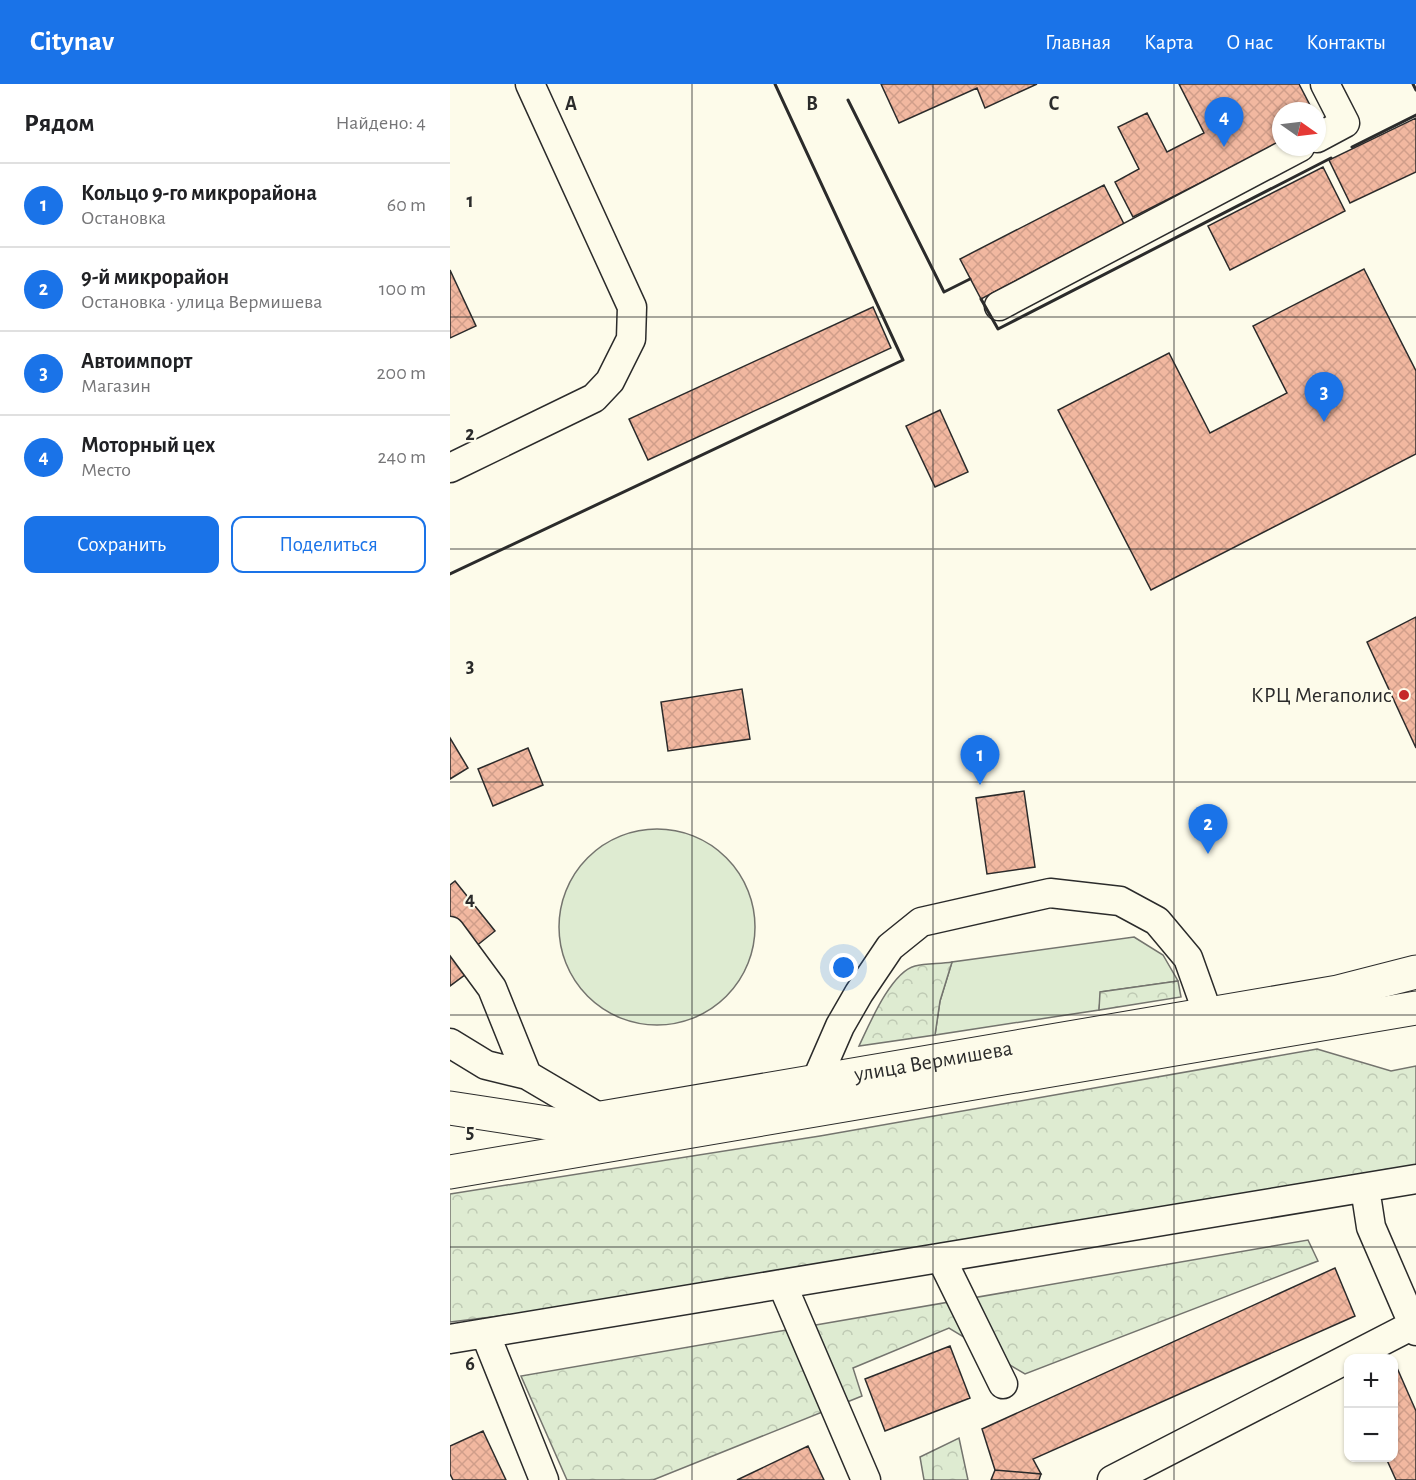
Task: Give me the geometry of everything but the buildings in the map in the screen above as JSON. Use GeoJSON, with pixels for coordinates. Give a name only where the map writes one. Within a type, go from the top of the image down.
{"type":"FeatureCollection","features":[{"type":"Feature","properties":{"kind":"main road","name":"улица Вермишева"},"geometry":{"type":"LineString","coordinates":[[450,1108],[560,1125],[1338,992],[1416,972]]}},
{"type":"Feature","properties":{"kind":"main road","name":"улица Вермишева"},"geometry":{"type":"LineString","coordinates":[[450,1172],[1416,1008]]}},
{"type":"Feature","properties":{"kind":"lane"},"geometry":{"type":"LineString","coordinates":[[450,468],[594,398],[610,381],[631,339],[632,307],[530,84]]}},
{"type":"Feature","properties":{"kind":"lane"},"geometry":{"type":"LineString","coordinates":[[1324,84],[1345,123],[1326,133]]}},
{"type":"Feature","properties":{"kind":"lane"},"geometry":{"type":"LineString","coordinates":[[999,306],[1283,156]]}},
{"type":"Feature","properties":{"kind":"lane"},"geometry":{"type":"LineString","coordinates":[[816,1082],[840,1026],[858,993],[890,947],[921,922],[1050,893],[1120,901],[1157,921],[1188,958],[1208,1014]]}},
{"type":"Feature","properties":{"kind":"lane"},"geometry":{"type":"LineString","coordinates":[[450,931],[492,988],[527,1074]]}},
{"type":"Feature","properties":{"kind":"lane"},"geometry":{"type":"LineString","coordinates":[[450,1044],[486,1065],[527,1074],[600,1118]]}},
{"type":"Feature","properties":{"kind":"lane"},"geometry":{"type":"LineString","coordinates":[[450,1338],[1416,1179]]}},
{"type":"Feature","properties":{"kind":"lane"},"geometry":{"type":"LineString","coordinates":[[1120,1478],[1415,1328],[1371,1227],[1365,1188]]}},
{"type":"Feature","properties":{"kind":"lane"},"geometry":{"type":"LineString","coordinates":[[941,1258],[1003,1384]]}},
{"type":"Feature","properties":{"kind":"lane"},"geometry":{"type":"LineString","coordinates":[[782,1284],[867,1480]]}},
{"type":"Feature","properties":{"kind":"lane"},"geometry":{"type":"LineString","coordinates":[[485,1333],[544,1480]]}},
{"type":"Feature","properties":{"kind":"green space"},"geometry":{"type":"Polygon","coordinates":[[[647,829],[667,829],[703,840],[712,845],[733,865],[748,889],[755,917],[755,937],[748,965],[739,982],[719,1003],[695,1018],[667,1025],[647,1025],[619,1018],[602,1009],[575,982],[563,955],[559,937],[559,917],[566,889],[575,872],[602,845],[629,833],[647,829]]]}},
{"type":"Feature","properties":{"kind":"green space"},"geometry":{"type":"Polygon","coordinates":[[[1134,937],[1163,955],[1178,981],[1101,992],[1099,1010],[935,1035],[940,1001],[952,962],[1134,937]]]}},
{"type":"Feature","properties":{"kind":"green space"},"geometry":{"type":"Polygon","coordinates":[[[952,962],[940,1001],[935,1035],[859,1046],[889,988],[906,970],[919,965],[952,962]]]}},
{"type":"Feature","properties":{"kind":"green space"},"geometry":{"type":"Polygon","coordinates":[[[1178,981],[1181,997],[1099,1010],[1100,992],[1178,981]]]}},
{"type":"Feature","properties":{"kind":"green space"},"geometry":{"type":"Polygon","coordinates":[[[1317,1049],[1391,1071],[1416,1066],[1416,1172],[524,1313],[450,1322],[450,1194],[820,1136],[1317,1049]]]}},
{"type":"Feature","properties":{"kind":"green space"},"geometry":{"type":"Polygon","coordinates":[[[1308,1240],[1318,1261],[1025,1374],[949,1328],[853,1368],[862,1396],[653,1480],[567,1480],[521,1376],[1308,1240]]]}},
{"type":"Feature","properties":{"kind":"green space"},"geometry":{"type":"Polygon","coordinates":[[[959,1438],[968,1480],[924,1480],[920,1457],[959,1438]]]}},
{"type":"Feature","properties":{"kind":"wall"},"geometry":{"type":"LineString","coordinates":[[450,574],[903,360],[775,84]]}},
{"type":"Feature","properties":{"kind":"wall"},"geometry":{"type":"LineString","coordinates":[[1413,84],[1416,90]]}},
{"type":"Feature","properties":{"kind":"wall"},"geometry":{"type":"LineString","coordinates":[[848,100],[944,292],[970,279]]}},
{"type":"Feature","properties":{"kind":"wall"},"geometry":{"type":"LineString","coordinates":[[1352,147],[1416,115]]}},
{"type":"Feature","properties":{"kind":"wall"},"geometry":{"type":"LineString","coordinates":[[981,299],[998,329],[1331,158]]}},
{"type":"Feature","properties":{"kind":"place","name":"Моторный цех"},"geometry":{"type":"Point","coordinates":[1224,147]}},
{"type":"Feature","properties":{"kind":"place","name":"Автоимпорт"},"geometry":{"type":"Point","coordinates":[1324,422]}},
{"type":"Feature","properties":{"kind":"place","name":"КРЦ Мегаполис"},"geometry":{"type":"Point","coordinates":[1404,695]}},
{"type":"Feature","properties":{"kind":"place","name":"Кольцо 9-го микрорайона"},"geometry":{"type":"Point","coordinates":[980,785]}},
{"type":"Feature","properties":{"kind":"place","name":"9-й микрорайон"},"geometry":{"type":"Point","coordinates":[1208,854]}}]}
